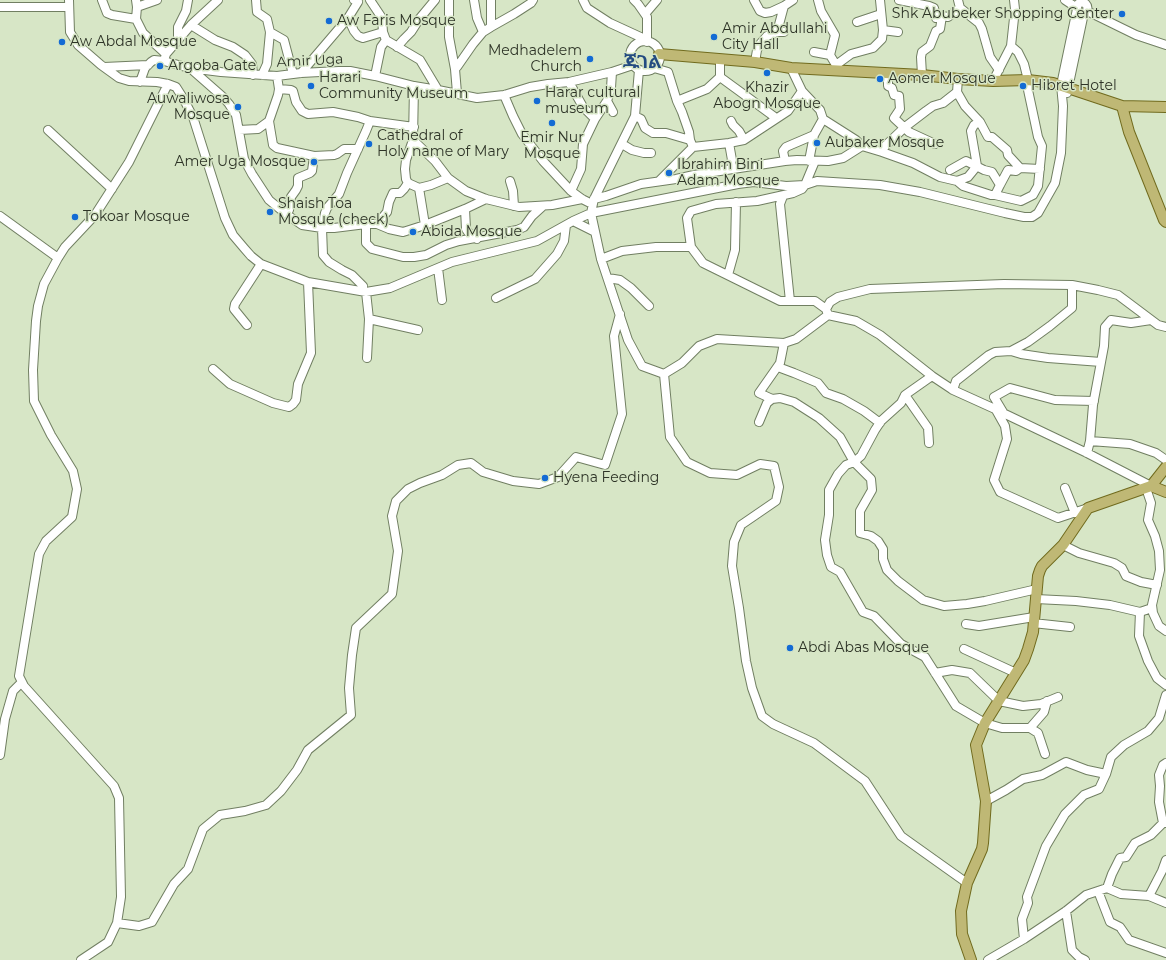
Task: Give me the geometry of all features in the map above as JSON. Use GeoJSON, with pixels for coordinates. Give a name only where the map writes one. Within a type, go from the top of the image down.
{"type":"FeatureCollection","features":[{"type":"Feature","properties":{"kind":"main road"},"geometry":{"type":"LineString","coordinates":[[660,54],[755,62],[791,68],[922,75],[993,81],[1028,80],[1065,86],[1122,106],[1166,107]]}},
{"type":"Feature","properties":{"kind":"main road"},"geometry":{"type":"LineString","coordinates":[[1122,106],[1129,132],[1166,222]]}},
{"type":"Feature","properties":{"kind":"main road"},"geometry":{"type":"LineString","coordinates":[[971,960],[962,934],[961,911],[967,883],[982,849],[986,801],[976,745],[986,723],[1024,660],[1028,649],[1034,620],[1038,576],[1040,570],[1042,566],[1063,545],[1088,508],[1148,487],[1166,467]]}},
{"type":"Feature","properties":{"kind":"main road"},"geometry":{"type":"LineString","coordinates":[[1148,487],[1166,492]]}},
{"type":"Feature","properties":{"kind":"street"},"geometry":{"type":"LineString","coordinates":[[102,0],[107,13],[112,16],[136,19]]}},
{"type":"Feature","properties":{"kind":"street"},"geometry":{"type":"LineString","coordinates":[[157,0],[136,4],[136,19],[143,34],[165,58],[191,25],[218,0]]}},
{"type":"Feature","properties":{"kind":"street"},"geometry":{"type":"LineString","coordinates":[[178,42],[178,27],[186,11],[188,0]]}},
{"type":"Feature","properties":{"kind":"street"},"geometry":{"type":"LineString","coordinates":[[256,0],[257,12],[267,19],[270,32],[267,64],[262,75]]}},
{"type":"Feature","properties":{"kind":"street"},"geometry":{"type":"LineString","coordinates":[[370,0],[382,18],[383,32],[386,40],[420,60],[438,90]]}},
{"type":"Feature","properties":{"kind":"street"},"geometry":{"type":"LineString","coordinates":[[449,0],[449,37],[458,93]]}},
{"type":"Feature","properties":{"kind":"street"},"geometry":{"type":"LineString","coordinates":[[474,0],[477,18],[482,32]]}},
{"type":"Feature","properties":{"kind":"street"},"geometry":{"type":"LineString","coordinates":[[491,0],[491,26]]}},
{"type":"Feature","properties":{"kind":"street"},"geometry":{"type":"LineString","coordinates":[[457,67],[482,32],[514,14],[531,3],[533,0]]}},
{"type":"Feature","properties":{"kind":"street"},"geometry":{"type":"LineString","coordinates":[[583,0],[587,8],[610,23],[656,46],[660,54],[658,62],[654,68],[646,71],[636,68]]}},
{"type":"Feature","properties":{"kind":"street"},"geometry":{"type":"LineString","coordinates":[[634,0],[647,17],[647,41]]}},
{"type":"Feature","properties":{"kind":"street"},"geometry":{"type":"LineString","coordinates":[[645,14],[657,0]]}},
{"type":"Feature","properties":{"kind":"street"},"geometry":{"type":"LineString","coordinates":[[754,0],[760,11],[765,13],[784,6],[793,0]]}},
{"type":"Feature","properties":{"kind":"street"},"geometry":{"type":"LineString","coordinates":[[818,0],[821,11],[835,35],[830,55],[836,65],[851,54],[873,48],[882,39],[883,30],[880,0]]}},
{"type":"Feature","properties":{"kind":"street"},"geometry":{"type":"LineString","coordinates":[[899,0],[934,8],[936,18],[942,16],[948,17],[959,4],[979,23],[990,57],[999,70]]}},
{"type":"Feature","properties":{"kind":"street"},"geometry":{"type":"LineString","coordinates":[[993,81],[1012,46],[1015,9],[1014,0]]}},
{"type":"Feature","properties":{"kind":"street"},"geometry":{"type":"LineString","coordinates":[[1065,0],[1136,35],[1166,45]]}},
{"type":"Feature","properties":{"kind":"street"},"geometry":{"type":"LineString","coordinates":[[270,32],[284,40],[297,73],[348,18],[357,1]]}},
{"type":"Feature","properties":{"kind":"street"},"geometry":{"type":"LineString","coordinates":[[397,47],[411,32],[431,2]]}},
{"type":"Feature","properties":{"kind":"street"},"geometry":{"type":"LineString","coordinates":[[0,7],[69,4],[70,32],[78,45],[104,67],[119,78],[129,81],[168,84],[176,87],[194,117],[225,218],[233,235],[251,256],[261,264],[308,282],[365,289],[390,288],[452,262],[537,241],[591,213],[754,182],[786,186],[806,185],[817,181],[880,185],[920,192],[1024,217],[1032,216],[1038,212],[1055,183],[1061,152],[1065,86],[1081,7]]}},
{"type":"Feature","properties":{"kind":"street"},"geometry":{"type":"LineString","coordinates":[[755,62],[757,50],[760,44],[767,36],[780,32],[784,6]]}},
{"type":"Feature","properties":{"kind":"street"},"geometry":{"type":"LineString","coordinates":[[857,22],[881,14]]}},
{"type":"Feature","properties":{"kind":"street"},"geometry":{"type":"LineString","coordinates":[[922,75],[922,52],[930,46],[936,31],[940,29],[942,16]]}},
{"type":"Feature","properties":{"kind":"street"},"geometry":{"type":"LineString","coordinates":[[348,18],[354,31],[358,36],[363,38],[383,32]]}},
{"type":"Feature","properties":{"kind":"street"},"geometry":{"type":"LineString","coordinates":[[191,25],[215,40],[233,47],[245,54],[252,64],[252,75]]}},
{"type":"Feature","properties":{"kind":"street"},"geometry":{"type":"LineString","coordinates":[[883,30],[898,32]]}},
{"type":"Feature","properties":{"kind":"street"},"geometry":{"type":"LineString","coordinates":[[375,76],[381,47],[386,40]]}},
{"type":"Feature","properties":{"kind":"street"},"geometry":{"type":"LineString","coordinates":[[647,41],[638,44],[631,51],[631,61],[636,68],[635,116],[593,202],[591,213],[601,259],[628,340],[642,366],[664,374],[682,364],[699,346],[717,339],[784,343],[796,339],[827,312],[830,302],[838,297],[870,289],[1004,284],[1072,285],[1118,295],[1158,325],[1166,328]]}},
{"type":"Feature","properties":{"kind":"street"},"geometry":{"type":"LineString","coordinates":[[791,68],[802,91],[820,110],[823,119],[856,140],[862,146],[913,163],[940,177],[957,181],[963,186],[991,195],[1021,201],[1033,195],[1038,186],[1042,146],[1038,137],[1024,64],[1018,52],[1012,46]]}},
{"type":"Feature","properties":{"kind":"street"},"geometry":{"type":"LineString","coordinates":[[814,52],[830,55]]}},
{"type":"Feature","properties":{"kind":"street","name":"Amir Uga"},"geometry":{"type":"LineString","coordinates":[[104,67],[148,65],[154,60],[165,58],[189,68],[252,75],[277,76],[297,73],[350,71],[414,86],[458,93],[477,98],[504,95],[530,87],[570,82],[636,68]]}},
{"type":"Feature","properties":{"kind":"street"},"geometry":{"type":"LineString","coordinates":[[677,101],[707,89],[720,77],[720,59]]}},
{"type":"Feature","properties":{"kind":"street"},"geometry":{"type":"LineString","coordinates":[[140,82],[145,68],[148,65]]}},
{"type":"Feature","properties":{"kind":"street"},"geometry":{"type":"LineString","coordinates":[[189,68],[223,97],[236,115],[244,159],[269,200],[302,225],[334,228],[377,224],[388,229],[403,232],[425,225],[486,199]]}},
{"type":"Feature","properties":{"kind":"street"},"geometry":{"type":"LineString","coordinates":[[654,68],[668,72],[689,132],[691,143]]}},
{"type":"Feature","properties":{"kind":"street"},"geometry":{"type":"LineString","coordinates":[[571,191],[581,169],[583,144],[594,119],[606,101],[611,88],[612,72]]}},
{"type":"Feature","properties":{"kind":"street"},"geometry":{"type":"LineString","coordinates":[[888,73],[888,86],[892,88],[894,95],[899,96],[900,110],[894,118],[909,132],[935,144]]}},
{"type":"Feature","properties":{"kind":"street"},"geometry":{"type":"LineString","coordinates":[[239,130],[258,129],[268,121],[276,102],[279,89],[277,76]]}},
{"type":"Feature","properties":{"kind":"street"},"geometry":{"type":"LineString","coordinates":[[720,77],[776,118]]}},
{"type":"Feature","properties":{"kind":"street"},"geometry":{"type":"LineString","coordinates":[[958,79],[957,92],[965,106],[980,122],[988,137],[992,136],[1007,150],[1008,155],[1020,168]]}},
{"type":"Feature","properties":{"kind":"street"},"geometry":{"type":"LineString","coordinates":[[570,82],[583,107],[594,119]]}},
{"type":"Feature","properties":{"kind":"street"},"geometry":{"type":"LineString","coordinates":[[81,960],[108,942],[117,923],[121,896],[119,798],[114,786],[24,686],[18,676],[39,554],[46,541],[72,518],[77,489],[73,471],[51,435],[34,401],[33,370],[38,306],[44,284],[58,258],[65,247],[95,215],[112,189],[129,162],[168,84]]}},
{"type":"Feature","properties":{"kind":"street"},"geometry":{"type":"LineString","coordinates":[[414,86],[413,140],[406,160],[406,179],[408,183],[418,188],[431,185],[448,178]]}},
{"type":"Feature","properties":{"kind":"street"},"geometry":{"type":"LineString","coordinates":[[279,89],[293,91],[296,102],[302,111],[308,114],[333,112],[370,121],[414,127]]}},
{"type":"Feature","properties":{"kind":"street"},"geometry":{"type":"LineString","coordinates":[[635,116],[641,120],[644,128],[653,133],[666,133],[691,143],[729,143],[744,140],[788,111],[802,91]]}},
{"type":"Feature","properties":{"kind":"street"},"geometry":{"type":"LineString","coordinates":[[882,152],[885,146],[905,127],[933,106],[943,103],[957,92]]}},
{"type":"Feature","properties":{"kind":"street"},"geometry":{"type":"LineString","coordinates":[[504,95],[522,134],[543,162],[571,191],[582,199],[593,202],[641,184],[785,161],[828,161],[843,158],[862,146]]}},
{"type":"Feature","properties":{"kind":"street"},"geometry":{"type":"LineString","coordinates":[[606,101],[613,112]]}},
{"type":"Feature","properties":{"kind":"street"},"geometry":{"type":"LineString","coordinates":[[823,119],[814,135],[812,161],[806,185],[802,189],[783,196],[757,201],[716,204],[691,211],[687,218],[691,247],[703,263],[780,302],[815,301],[827,312],[856,322],[880,335],[932,376],[953,390],[1087,453],[1148,487],[1151,503],[1148,520],[1155,536],[1159,551],[1160,570],[1152,608],[1159,626],[1166,631]]}},
{"type":"Feature","properties":{"kind":"street"},"geometry":{"type":"LineString","coordinates":[[268,121],[273,145],[277,148],[314,156],[328,156],[337,154],[344,149],[358,149]]}},
{"type":"Feature","properties":{"kind":"street"},"geometry":{"type":"LineString","coordinates":[[367,358],[368,319],[365,289],[352,275],[329,262],[323,255],[322,228],[327,208],[339,194],[370,121]]}},
{"type":"Feature","properties":{"kind":"street"},"geometry":{"type":"LineString","coordinates":[[731,121],[744,140]]}},
{"type":"Feature","properties":{"kind":"street"},"geometry":{"type":"LineString","coordinates":[[957,181],[968,177],[977,166],[971,131],[974,125],[980,122]]}},
{"type":"Feature","properties":{"kind":"street"},"geometry":{"type":"LineString","coordinates":[[48,130],[112,189]]}},
{"type":"Feature","properties":{"kind":"street"},"geometry":{"type":"LineString","coordinates":[[785,161],[784,151],[786,147],[814,135]]}},
{"type":"Feature","properties":{"kind":"street"},"geometry":{"type":"LineString","coordinates":[[413,140],[435,161],[448,178],[466,191],[486,199],[519,207],[542,206],[582,199]]}},
{"type":"Feature","properties":{"kind":"street"},"geometry":{"type":"LineString","coordinates":[[659,181],[691,143]]}},
{"type":"Feature","properties":{"kind":"street"},"geometry":{"type":"LineString","coordinates":[[729,143],[733,169]]}},
{"type":"Feature","properties":{"kind":"street"},"geometry":{"type":"LineString","coordinates":[[622,144],[632,150],[651,153]]}},
{"type":"Feature","properties":{"kind":"street"},"geometry":{"type":"LineString","coordinates":[[286,214],[289,210],[291,197],[296,190],[298,178],[310,173],[312,170],[314,156]]}},
{"type":"Feature","properties":{"kind":"street"},"geometry":{"type":"LineString","coordinates":[[950,170],[966,161],[984,170],[992,172],[1000,186]]}},
{"type":"Feature","properties":{"kind":"street"},"geometry":{"type":"LineString","coordinates":[[995,195],[1008,170],[1016,171],[1020,168],[1040,169]]}},
{"type":"Feature","properties":{"kind":"street"},"geometry":{"type":"LineString","coordinates":[[510,181],[513,191],[514,206]]}},
{"type":"Feature","properties":{"kind":"street"},"geometry":{"type":"LineString","coordinates":[[377,224],[387,212],[393,193],[400,193],[408,183]]}},
{"type":"Feature","properties":{"kind":"street"},"geometry":{"type":"LineString","coordinates":[[418,188],[425,225]]}},
{"type":"Feature","properties":{"kind":"street"},"geometry":{"type":"LineString","coordinates":[[783,196],[780,204],[790,301]]}},
{"type":"Feature","properties":{"kind":"street"},"geometry":{"type":"LineString","coordinates":[[728,275],[735,250],[736,202]]}},
{"type":"Feature","properties":{"kind":"street"},"geometry":{"type":"LineString","coordinates":[[366,224],[366,243],[372,249],[403,257],[414,257],[426,255],[446,245],[517,230],[524,227],[542,206]]}},
{"type":"Feature","properties":{"kind":"street"},"geometry":{"type":"LineString","coordinates":[[465,209],[466,229],[477,238]]}},
{"type":"Feature","properties":{"kind":"street"},"geometry":{"type":"LineString","coordinates":[[0,216],[58,258]]}},
{"type":"Feature","properties":{"kind":"street"},"geometry":{"type":"LineString","coordinates":[[570,223],[595,232]]}},
{"type":"Feature","properties":{"kind":"street"},"geometry":{"type":"LineString","coordinates":[[496,298],[535,279],[557,254],[564,241],[570,223]]}},
{"type":"Feature","properties":{"kind":"street"},"geometry":{"type":"LineString","coordinates":[[601,259],[622,251],[636,249],[656,247],[691,247]]}},
{"type":"Feature","properties":{"kind":"street"},"geometry":{"type":"LineString","coordinates":[[247,325],[234,308],[235,304],[261,264]]}},
{"type":"Feature","properties":{"kind":"street"},"geometry":{"type":"LineString","coordinates":[[438,268],[442,300]]}},
{"type":"Feature","properties":{"kind":"street"},"geometry":{"type":"LineString","coordinates":[[608,278],[620,280],[631,288],[648,306]]}},
{"type":"Feature","properties":{"kind":"street"},"geometry":{"type":"LineString","coordinates":[[212,369],[230,384],[273,403],[289,407],[294,404],[298,384],[311,353],[308,282]]}},
{"type":"Feature","properties":{"kind":"street"},"geometry":{"type":"LineString","coordinates":[[1011,351],[1028,342],[1072,308],[1072,285]]}},
{"type":"Feature","properties":{"kind":"street"},"geometry":{"type":"LineString","coordinates":[[117,923],[139,926],[152,922],[174,884],[188,869],[204,829],[220,815],[245,811],[266,805],[281,791],[293,776],[308,750],[351,715],[349,688],[356,628],[392,594],[398,551],[392,516],[396,501],[408,489],[420,482],[442,475],[458,465],[471,463],[483,472],[513,481],[539,484],[558,477],[576,457],[605,465],[622,414],[614,336],[620,314]]}},
{"type":"Feature","properties":{"kind":"street"},"geometry":{"type":"LineString","coordinates":[[368,319],[418,330]]}},
{"type":"Feature","properties":{"kind":"street"},"geometry":{"type":"LineString","coordinates":[[1087,453],[1104,346],[1105,327],[1111,320],[1131,323],[1151,320]]}},
{"type":"Feature","properties":{"kind":"street"},"geometry":{"type":"LineString","coordinates":[[772,399],[759,393],[780,363],[784,343]]}},
{"type":"Feature","properties":{"kind":"street"},"geometry":{"type":"LineString","coordinates":[[953,390],[956,381],[995,352],[1011,351],[1048,358],[1101,362]]}},
{"type":"Feature","properties":{"kind":"street"},"geometry":{"type":"LineString","coordinates":[[778,367],[818,383],[826,393],[843,399],[864,410],[880,423]]}},
{"type":"Feature","properties":{"kind":"street"},"geometry":{"type":"LineString","coordinates":[[664,374],[670,437],[687,462],[710,473],[737,475],[760,464],[774,466],[779,487],[776,500],[741,525],[734,542],[732,566],[746,661],[752,688],[762,716],[773,724],[814,743],[865,781],[901,836],[967,883]]}},
{"type":"Feature","properties":{"kind":"street"},"geometry":{"type":"LineString","coordinates":[[932,376],[906,396],[880,423],[861,456],[854,462],[846,465],[838,474],[829,490],[829,515],[825,540],[827,555],[831,567],[840,572],[863,612],[874,616],[901,644],[925,657],[956,706],[986,723],[1002,728],[1030,728],[1038,733],[1045,754]]}},
{"type":"Feature","properties":{"kind":"street"},"geometry":{"type":"LineString","coordinates":[[1003,414],[994,397],[1010,388],[1055,400],[1094,402]]}},
{"type":"Feature","properties":{"kind":"street"},"geometry":{"type":"LineString","coordinates":[[906,396],[928,428],[929,443]]}},
{"type":"Feature","properties":{"kind":"street"},"geometry":{"type":"LineString","coordinates":[[759,422],[767,403],[772,399],[780,398],[794,402],[819,418],[840,437],[854,462],[872,479],[872,490],[860,511],[860,533],[871,536],[878,541],[883,549],[883,559],[887,570],[922,600],[944,606],[1036,594],[1110,605],[1140,612],[1152,608]]}},
{"type":"Feature","properties":{"kind":"street"},"geometry":{"type":"LineString","coordinates":[[996,409],[1005,426],[1007,439],[994,480],[1000,492],[1058,518],[1088,508]]}},
{"type":"Feature","properties":{"kind":"street"},"geometry":{"type":"LineString","coordinates":[[1090,441],[1130,444],[1156,453],[1166,460]]}},
{"type":"Feature","properties":{"kind":"street"},"geometry":{"type":"LineString","coordinates":[[1065,488],[1075,513]]}},
{"type":"Feature","properties":{"kind":"street"},"geometry":{"type":"LineString","coordinates":[[1063,545],[1079,553],[1114,563],[1122,568],[1126,576],[1140,582],[1157,585]]}},
{"type":"Feature","properties":{"kind":"street"},"geometry":{"type":"LineString","coordinates":[[1140,612],[1139,636],[1148,662],[1157,678],[1166,685]]}},
{"type":"Feature","properties":{"kind":"street"},"geometry":{"type":"LineString","coordinates":[[966,624],[979,626],[1034,620],[1070,627]]}},
{"type":"Feature","properties":{"kind":"street"},"geometry":{"type":"LineString","coordinates":[[964,649],[1016,673]]}},
{"type":"Feature","properties":{"kind":"street"},"geometry":{"type":"LineString","coordinates":[[935,673],[952,670],[970,673],[999,701],[1024,706],[1041,704],[1058,696]]}},
{"type":"Feature","properties":{"kind":"street"},"geometry":{"type":"LineString","coordinates":[[0,755],[5,720],[13,691],[22,682]]}},
{"type":"Feature","properties":{"kind":"street"},"geometry":{"type":"LineString","coordinates":[[1024,939],[1022,918],[1028,904],[1027,897],[1046,846],[1065,814],[1084,795],[1099,788],[1112,757],[1124,745],[1148,731],[1159,718],[1166,695]]}},
{"type":"Feature","properties":{"kind":"street"},"geometry":{"type":"LineString","coordinates":[[1030,728],[1044,712],[1047,701]]}},
{"type":"Feature","properties":{"kind":"street"},"geometry":{"type":"LineString","coordinates":[[986,801],[1023,779],[1042,775],[1066,762],[1087,770],[1106,774]]}},
{"type":"Feature","properties":{"kind":"street"},"geometry":{"type":"LineString","coordinates":[[1107,888],[1120,858],[1126,857],[1135,843],[1151,836],[1164,823],[1158,802],[1160,786],[1159,775],[1163,765],[1166,763]]}},
{"type":"Feature","properties":{"kind":"street"},"geometry":{"type":"LineString","coordinates":[[1149,896],[1166,860]]}},
{"type":"Feature","properties":{"kind":"street"},"geometry":{"type":"LineString","coordinates":[[988,960],[1066,912],[1086,895],[1107,888],[1121,894],[1149,896],[1166,903]]}},
{"type":"Feature","properties":{"kind":"street"},"geometry":{"type":"LineString","coordinates":[[1098,891],[1110,922],[1120,928],[1129,940],[1166,953]]}},
{"type":"Feature","properties":{"kind":"street"},"geometry":{"type":"LineString","coordinates":[[1066,912],[1072,950],[1079,958],[1085,960]]}},
{"type":"Feature","properties":{"kind":"place","name":"Shk Abubeker Shopping Center"},"geometry":{"type":"Point","coordinates":[1122,14]}},
{"type":"Feature","properties":{"kind":"place","name":"Aw Faris Mosque"},"geometry":{"type":"Point","coordinates":[329,21]}},
{"type":"Feature","properties":{"kind":"place","name":"Amir Abdullahi City Hall"},"geometry":{"type":"Point","coordinates":[714,37]}},
{"type":"Feature","properties":{"kind":"place","name":"Aw Abdal Mosque"},"geometry":{"type":"Point","coordinates":[62,42]}},
{"type":"Feature","properties":{"kind":"place","name":"Medhadelem Church"},"geometry":{"type":"Point","coordinates":[590,59]}},
{"type":"Feature","properties":{"kind":"place","name":"Argoba Gate"},"geometry":{"type":"Point","coordinates":[160,66]}},
{"type":"Feature","properties":{"kind":"place","name":"Khazir Abogn Mosque"},"geometry":{"type":"Point","coordinates":[767,73]}},
{"type":"Feature","properties":{"kind":"place","name":"Aomer Mosque"},"geometry":{"type":"Point","coordinates":[880,79]}},
{"type":"Feature","properties":{"kind":"place","name":"Harari Community Museum"},"geometry":{"type":"Point","coordinates":[311,86]}},
{"type":"Feature","properties":{"kind":"place","name":"Hibret Hotel"},"geometry":{"type":"Point","coordinates":[1023,86]}},
{"type":"Feature","properties":{"kind":"place","name":"Harar cultural museum"},"geometry":{"type":"Point","coordinates":[537,101]}},
{"type":"Feature","properties":{"kind":"place","name":"Auwaliwosa Mosque"},"geometry":{"type":"Point","coordinates":[238,107]}},
{"type":"Feature","properties":{"kind":"place","name":"Emir Nur Mosque"},"geometry":{"type":"Point","coordinates":[552,123]}},
{"type":"Feature","properties":{"kind":"place","name":"Aubaker Mosque"},"geometry":{"type":"Point","coordinates":[817,143]}},
{"type":"Feature","properties":{"kind":"place","name":"Cathedral of Holy name of Mary"},"geometry":{"type":"Point","coordinates":[369,144]}},
{"type":"Feature","properties":{"kind":"place","name":"Amer Uga Mosque"},"geometry":{"type":"Point","coordinates":[314,162]}},
{"type":"Feature","properties":{"kind":"place","name":"Ibrahim Bini Adam Mosque"},"geometry":{"type":"Point","coordinates":[669,173]}},
{"type":"Feature","properties":{"kind":"place","name":"Shaish Toa Mosque (check)"},"geometry":{"type":"Point","coordinates":[270,212]}},
{"type":"Feature","properties":{"kind":"place","name":"Tokoar Mosque"},"geometry":{"type":"Point","coordinates":[75,217]}},
{"type":"Feature","properties":{"kind":"place","name":"Abida Mosque"},"geometry":{"type":"Point","coordinates":[413,232]}},
{"type":"Feature","properties":{"kind":"place","name":"Hyena Feeding"},"geometry":{"type":"Point","coordinates":[545,478]}},
{"type":"Feature","properties":{"kind":"place","name":"Abdi Abas Mosque"},"geometry":{"type":"Point","coordinates":[790,648]}},
{"type":"Feature","properties":{"kind":"district","name":"ጁገል"},"geometry":{"type":"Point","coordinates":[642,63]}}]}
